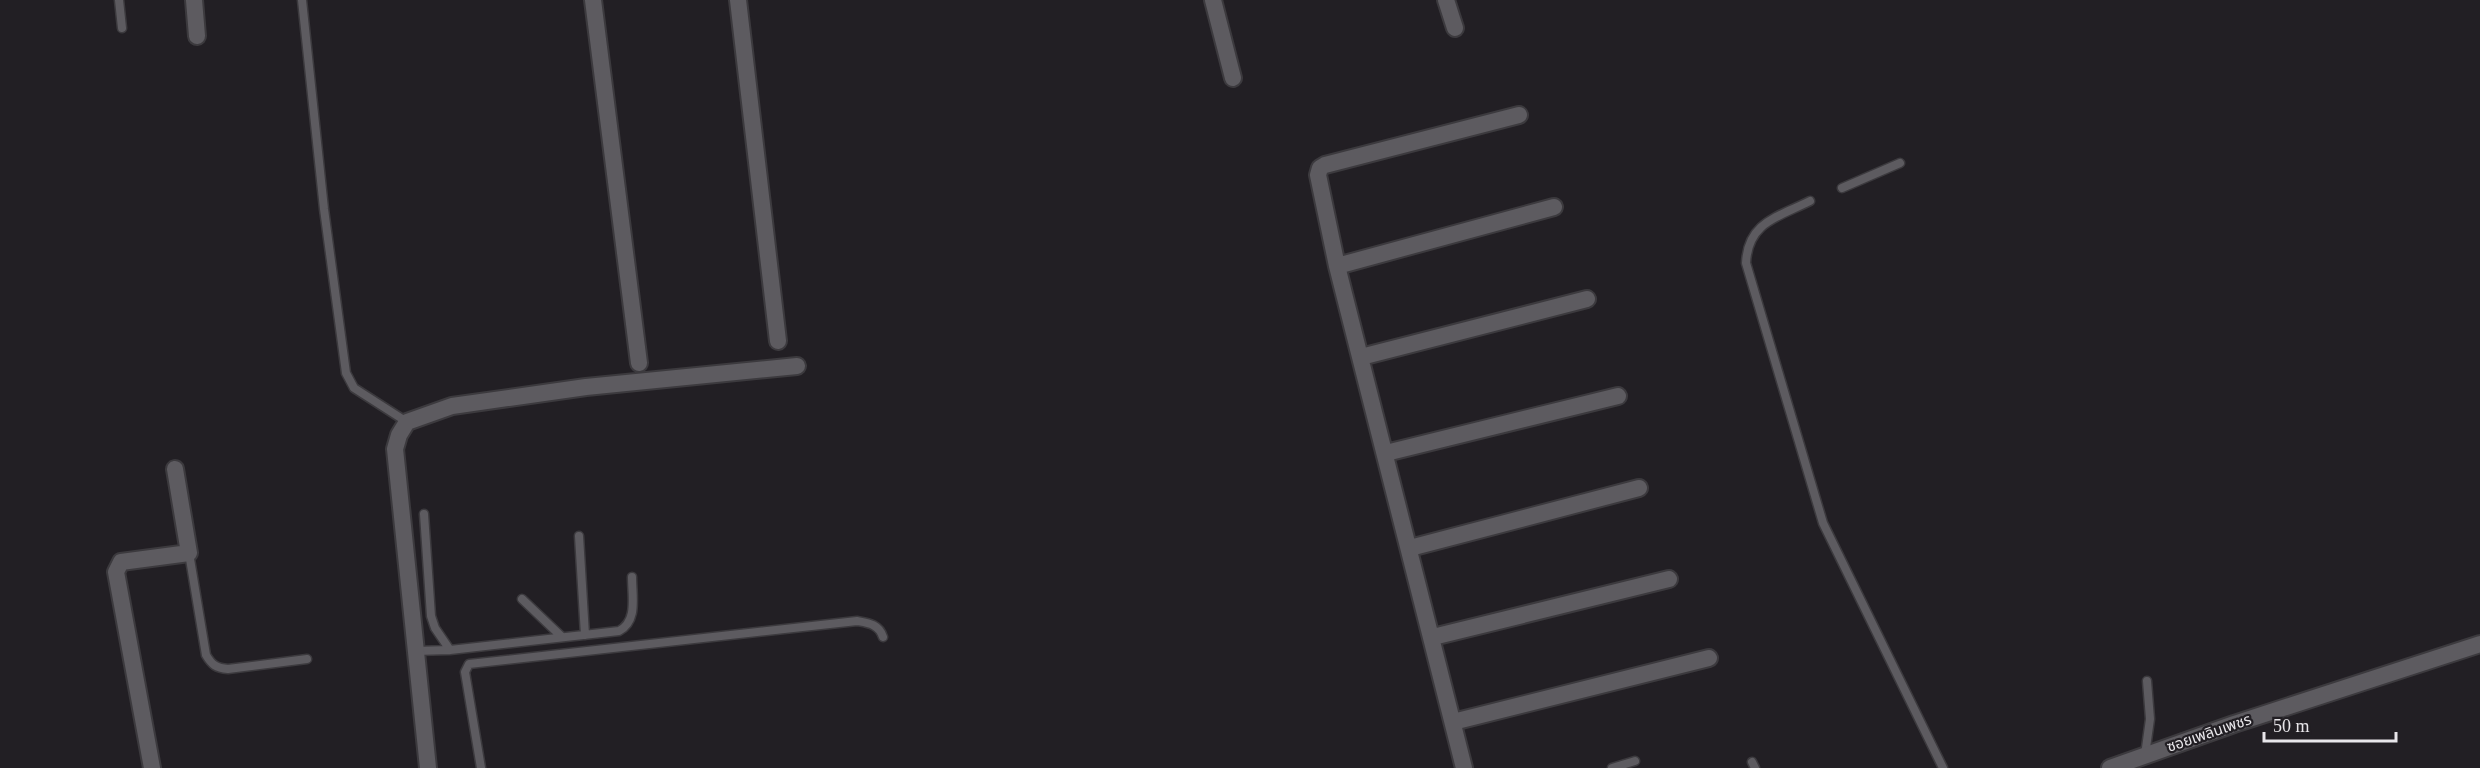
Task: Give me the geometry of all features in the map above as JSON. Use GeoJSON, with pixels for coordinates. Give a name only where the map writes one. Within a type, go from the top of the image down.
{"type":"FeatureCollection","features":[{"type":"Feature","properties":{"kind":"street"},"geometry":{"type":"LineString","coordinates":[[194,0],[197,36]]}},
{"type":"Feature","properties":{"kind":"street"},"geometry":{"type":"LineString","coordinates":[[593,0],[639,363]]}},
{"type":"Feature","properties":{"kind":"street"},"geometry":{"type":"LineString","coordinates":[[738,0],[778,341]]}},
{"type":"Feature","properties":{"kind":"street"},"geometry":{"type":"LineString","coordinates":[[1213,0],[1233,78]]}},
{"type":"Feature","properties":{"kind":"street"},"geometry":{"type":"LineString","coordinates":[[1446,0],[1455,28]]}},
{"type":"Feature","properties":{"kind":"street"},"geometry":{"type":"LineString","coordinates":[[1464,768],[1433,637],[1337,266],[1318,175],[1320,168],[1415,140],[1519,115]]}},
{"type":"Feature","properties":{"kind":"street"},"geometry":{"type":"LineString","coordinates":[[1337,266],[1554,207]]}},
{"type":"Feature","properties":{"kind":"street"},"geometry":{"type":"LineString","coordinates":[[1361,357],[1587,299]]}},
{"type":"Feature","properties":{"kind":"street"},"geometry":{"type":"LineString","coordinates":[[428,768],[395,449],[399,435],[407,422],[452,406],[506,397],[797,366]]}},
{"type":"Feature","properties":{"kind":"street"},"geometry":{"type":"LineString","coordinates":[[1386,453],[1618,396]]}},
{"type":"Feature","properties":{"kind":"street"},"geometry":{"type":"LineString","coordinates":[[152,768],[116,572],[121,562],[189,553],[175,469]]}},
{"type":"Feature","properties":{"kind":"street"},"geometry":{"type":"LineString","coordinates":[[1410,548],[1639,488]]}},
{"type":"Feature","properties":{"kind":"street"},"geometry":{"type":"LineString","coordinates":[[1433,637],[1669,579]]}},
{"type":"Feature","properties":{"kind":"street","name":"ซอยเพลินเพชร"},"geometry":{"type":"LineString","coordinates":[[2110,768],[2480,644]]}},
{"type":"Feature","properties":{"kind":"street"},"geometry":{"type":"LineString","coordinates":[[1453,722],[1709,658]]}},
{"type":"Feature","properties":{"kind":"lane"},"geometry":{"type":"LineString","coordinates":[[119,0],[122,28]]}},
{"type":"Feature","properties":{"kind":"lane"},"geometry":{"type":"LineString","coordinates":[[302,0],[324,209],[346,373],[354,388],[407,422]]}},
{"type":"Feature","properties":{"kind":"lane"},"geometry":{"type":"LineString","coordinates":[[1842,188],[1900,163]]}},
{"type":"Feature","properties":{"kind":"lane"},"geometry":{"type":"LineString","coordinates":[[1810,201],[1762,225],[1751,237],[1746,263],[1822,523],[1943,768]]}},
{"type":"Feature","properties":{"kind":"lane"},"geometry":{"type":"LineString","coordinates":[[424,514],[431,616],[435,628],[450,650]]}},
{"type":"Feature","properties":{"kind":"lane"},"geometry":{"type":"LineString","coordinates":[[579,536],[585,635]]}},
{"type":"Feature","properties":{"kind":"lane"},"geometry":{"type":"LineString","coordinates":[[189,553],[206,655],[211,663],[217,668],[228,669],[307,659]]}},
{"type":"Feature","properties":{"kind":"lane"},"geometry":{"type":"LineString","coordinates":[[415,651],[450,650],[619,631],[628,626],[632,617],[632,577]]}},
{"type":"Feature","properties":{"kind":"lane"},"geometry":{"type":"LineString","coordinates":[[522,599],[562,637]]}},
{"type":"Feature","properties":{"kind":"lane"},"geometry":{"type":"LineString","coordinates":[[481,768],[465,672],[469,664],[857,621],[871,623],[881,631],[883,636]]}},
{"type":"Feature","properties":{"kind":"lane"},"geometry":{"type":"LineString","coordinates":[[2145,755],[2150,719],[2146,681]]}},
{"type":"Feature","properties":{"kind":"lane"},"geometry":{"type":"LineString","coordinates":[[1612,768],[1635,761]]}}]}
